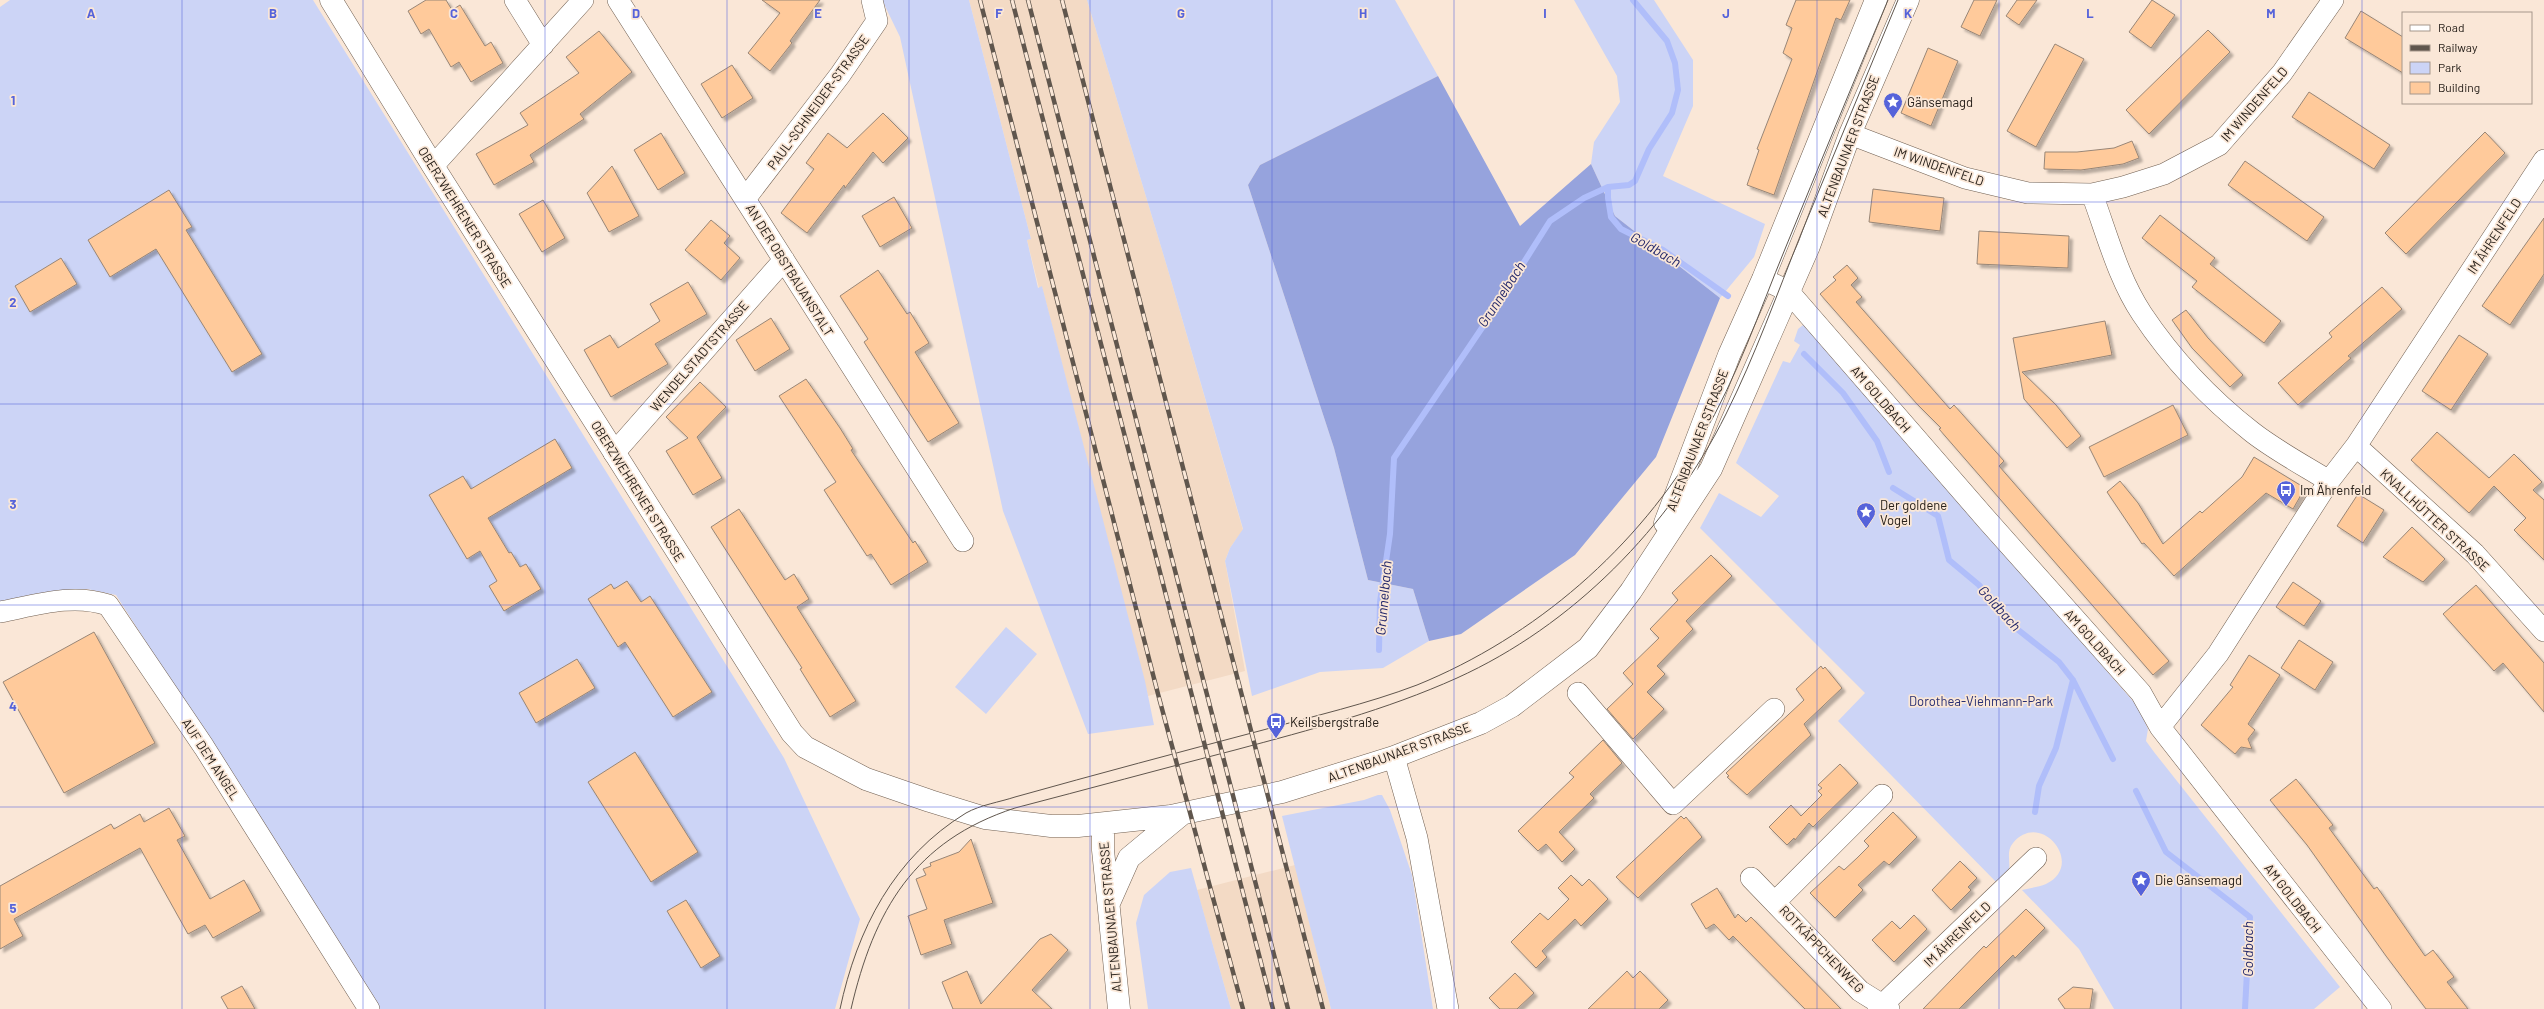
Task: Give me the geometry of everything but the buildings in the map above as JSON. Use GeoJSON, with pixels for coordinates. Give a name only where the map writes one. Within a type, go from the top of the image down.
{"type":"FeatureCollection","features":[{"type":"Feature","properties":{"kind":"main road","name":"OBERZWEHRENER STRASSE"},"geometry":{"type":"LineString","coordinates":[[331,0],[433,166],[614,453],[792,733],[804,747],[866,779],[985,818],[1064,827]]}},
{"type":"Feature","properties":{"kind":"main road","name":"ALTENBAUNAER STRASSE"},"geometry":{"type":"LineString","coordinates":[[1652,558],[1729,354],[1763,279],[1876,0]]}},
{"type":"Feature","properties":{"kind":"main road","name":"ALTENBAUNAER STRASSE"},"geometry":{"type":"LineString","coordinates":[[1064,827],[1103,825],[1183,813],[1282,792],[1394,757],[1481,723],[1512,706],[1588,648],[1608,624],[1711,469],[1809,246],[1850,134],[1908,0]]}},
{"type":"Feature","properties":{"kind":"main road"},"geometry":{"type":"LineString","coordinates":[[1109,903],[1129,858],[1183,813]]}},
{"type":"Feature","properties":{"kind":"main road","name":"ALTENBAUNAER STRASSE"},"geometry":{"type":"LineString","coordinates":[[1103,825],[1103,850],[1119,1009]]}},
{"type":"Feature","properties":{"kind":"street"},"geometry":{"type":"LineString","coordinates":[[515,0],[543,45]]}},
{"type":"Feature","properties":{"kind":"street"},"geometry":{"type":"LineString","coordinates":[[433,166],[583,0]]}},
{"type":"Feature","properties":{"kind":"street","name":"AN DER OBSTBAUANSTALT"},"geometry":{"type":"LineString","coordinates":[[618,0],[963,541]]}},
{"type":"Feature","properties":{"kind":"street","name":"PAUL-SCHNEIDER-STRASSE"},"geometry":{"type":"LineString","coordinates":[[745,199],[840,75],[877,21],[872,0]]}},
{"type":"Feature","properties":{"kind":"street","name":"IM WINDENFELD"},"geometry":{"type":"LineString","coordinates":[[1850,134],[1965,178],[2028,193],[2092,194],[2164,174],[2219,145],[2282,74],[2333,0]]}},
{"type":"Feature","properties":{"kind":"street","name":"IM ÄHRENFELD"},"geometry":{"type":"LineString","coordinates":[[2160,727],[2218,654],[2329,481],[2356,446],[2544,161]]}},
{"type":"Feature","properties":{"kind":"street"},"geometry":{"type":"LineString","coordinates":[[2092,194],[2118,268],[2138,307],[2182,367],[2223,407],[2253,433],[2329,481]]}},
{"type":"Feature","properties":{"kind":"street","name":"WENDELSTADTSTRASSE"},"geometry":{"type":"LineString","coordinates":[[614,453],[784,260]]}},
{"type":"Feature","properties":{"kind":"street"},"geometry":{"type":"LineString","coordinates":[[1763,279],[1788,292]]}},
{"type":"Feature","properties":{"kind":"street","name":"AM GOLDBACH"},"geometry":{"type":"LineString","coordinates":[[1788,292],[1981,514],[2141,692],[2160,727],[2381,1009]]}},
{"type":"Feature","properties":{"kind":"street","name":"KNALLHÜTTER STRASSE"},"geometry":{"type":"LineString","coordinates":[[2356,446],[2475,554],[2544,631]]}},
{"type":"Feature","properties":{"kind":"street","name":"AUF DEM ANGEL"},"geometry":{"type":"LineString","coordinates":[[0,612],[65,600],[95,601],[108,605],[204,747],[369,1009]]}},
{"type":"Feature","properties":{"kind":"street"},"geometry":{"type":"LineString","coordinates":[[1578,693],[1673,804],[1774,709]]}},
{"type":"Feature","properties":{"kind":"street"},"geometry":{"type":"LineString","coordinates":[[1394,757],[1417,838],[1448,1009]]}},
{"type":"Feature","properties":{"kind":"street","name":"ROTKÄPPCHENWEG"},"geometry":{"type":"LineString","coordinates":[[1776,901],[1882,795]]}},
{"type":"Feature","properties":{"kind":"street","name":"IM ÄHRENFELD"},"geometry":{"type":"LineString","coordinates":[[1883,1008],[2036,858]]}},
{"type":"Feature","properties":{"kind":"street","name":"ROTKÄPPCHENWEG"},"geometry":{"type":"LineString","coordinates":[[1751,878],[1776,901],[1860,991],[1883,1008]]}},
{"type":"Feature","properties":{"kind":"shaded area"},"geometry":{"type":"Polygon","coordinates":[[[969,0],[1087,0],[1168,270],[1243,530],[1230,548],[1225,561],[1245,671],[1148,696],[1042,287],[1039,288],[1027,240],[1031,239],[969,0]]]}},
{"type":"Feature","properties":{"kind":"shaded area"},"geometry":{"type":"Polygon","coordinates":[[[1438,76],[1520,226],[1591,164],[1615,216],[1720,298],[1656,457],[1575,555],[1461,634],[1429,641],[1413,589],[1368,580],[1334,448],[1248,185],[1260,165],[1438,76]]]}},
{"type":"Feature","properties":{"kind":"shaded area"},"geometry":{"type":"Polygon","coordinates":[[[1295,865],[1331,1009],[1231,1009],[1197,890],[1295,865]]]}},
{"type":"Feature","properties":{"kind":"green space"},"geometry":{"type":"Polygon","coordinates":[[[10,0],[313,0],[784,758],[860,919],[835,1009],[380,1009],[116,595],[87,589],[0,603],[0,7],[10,0]]]}},
{"type":"Feature","properties":{"kind":"green space"},"geometry":{"type":"Polygon","coordinates":[[[882,0],[969,0],[1031,239],[1027,240],[1038,288],[1042,286],[1145,681],[1154,725],[1088,734],[1003,511],[900,37],[882,0]]]}},
{"type":"Feature","properties":{"kind":"green space"},"geometry":{"type":"Polygon","coordinates":[[[1087,0],[1395,0],[1438,76],[1260,165],[1248,185],[1334,448],[1368,580],[1413,589],[1429,641],[1383,668],[1320,672],[1252,696],[1225,561],[1230,548],[1243,529],[1168,270],[1087,0]]]}},
{"type":"Feature","properties":{"kind":"green space"},"geometry":{"type":"Polygon","coordinates":[[[1574,0],[1654,0],[1693,60],[1693,106],[1663,176],[1765,224],[1754,257],[1720,298],[1615,216],[1591,164],[1594,142],[1620,102],[1617,76],[1574,0]]]}},
{"type":"Feature","properties":{"kind":"green space","name":"Dorothea-Viehmann-Park"},"geometry":{"type":"Polygon","coordinates":[[[1803,325],[1806,326],[2139,708],[2148,729],[2146,741],[2340,987],[2314,1009],[2114,1009],[2079,949],[2022,890],[2046,884],[2057,875],[2062,865],[2061,854],[2055,844],[2046,836],[2036,832],[2024,834],[2013,843],[2009,850],[2009,869],[2007,876],[2000,886],[1838,721],[1865,693],[1700,528],[1719,493],[1761,517],[1779,496],[1736,463],[1783,361],[1790,363],[1800,345],[1794,341],[1798,329],[1803,325]]]}},
{"type":"Feature","properties":{"kind":"green space"},"geometry":{"type":"Polygon","coordinates":[[[1006,627],[1037,654],[986,714],[955,687],[1006,627]]]}},
{"type":"Feature","properties":{"kind":"green space"},"geometry":{"type":"Polygon","coordinates":[[[1382,795],[1390,810],[1412,875],[1433,1009],[1331,1009],[1282,816],[1364,800],[1382,795]]]}},
{"type":"Feature","properties":{"kind":"green space"},"geometry":{"type":"Polygon","coordinates":[[[1191,868],[1231,1009],[1148,1009],[1136,923],[1144,895],[1170,872],[1191,868]]]}},
{"type":"Feature","properties":{"kind":"waterway","name":"Grunnelbach"},"geometry":{"type":"LineString","coordinates":[[1379,650],[1380,602],[1390,534],[1394,458],[1488,319],[1550,221],[1584,198],[1608,187],[1629,185],[1635,181],[1649,149],[1672,113],[1678,90],[1675,63],[1667,41],[1633,0]]}},
{"type":"Feature","properties":{"kind":"waterway","name":"Goldbach"},"geometry":{"type":"LineString","coordinates":[[1608,187],[1611,217],[1621,229],[1663,250],[1728,296]]}},
{"type":"Feature","properties":{"kind":"waterway","name":"Goldbach"},"geometry":{"type":"LineString","coordinates":[[1804,354],[1843,393],[1877,441],[1889,472]]}},
{"type":"Feature","properties":{"kind":"waterway","name":"Goldbach"},"geometry":{"type":"LineString","coordinates":[[1893,488],[1938,516],[1949,560],[1979,585],[2012,625],[2059,662],[2073,680],[2113,759]]}},
{"type":"Feature","properties":{"kind":"waterway"},"geometry":{"type":"LineString","coordinates":[[2035,812],[2039,786],[2056,748],[2073,680]]}},
{"type":"Feature","properties":{"kind":"waterway","name":"Goldbach"},"geometry":{"type":"LineString","coordinates":[[2136,791],[2166,852],[2250,917],[2245,1009]]}},
{"type":"Feature","properties":{"kind":"tram line"},"geometry":{"type":"LineString","coordinates":[[840,1009],[847,979],[857,951],[868,923],[882,898],[899,873],[918,851],[941,831],[966,813],[984,806],[1046,788],[1360,704],[1417,685],[1460,665],[1502,642],[1542,615],[1580,585],[1615,552],[1647,516],[1676,478],[1715,415],[1737,368],[1888,0]]}},
{"type":"Feature","properties":{"kind":"tram line"},"geometry":{"type":"LineString","coordinates":[[851,1009],[872,940],[886,911],[904,884],[925,860],[950,839],[980,822],[1015,808],[1319,727],[1403,700],[1457,678],[1499,656],[1540,631],[1578,601],[1614,569],[1647,533],[1677,496],[1703,456],[1737,392],[1898,0]]}},
{"type":"Feature","properties":{"kind":"railway"},"geometry":{"type":"LineString","coordinates":[[980,0],[1158,694],[1243,1009]]}},
{"type":"Feature","properties":{"kind":"railway"},"geometry":{"type":"LineString","coordinates":[[1012,0],[1273,1009]]}},
{"type":"Feature","properties":{"kind":"railway"},"geometry":{"type":"LineString","coordinates":[[1028,0],[1288,1009]]}},
{"type":"Feature","properties":{"kind":"railway"},"geometry":{"type":"LineString","coordinates":[[1062,0],[1323,1009]]}},
{"type":"Feature","properties":{"kind":"place","name":"Gänsemagd"},"geometry":{"type":"Point","coordinates":[1893,119]}},
{"type":"Feature","properties":{"kind":"place","name":"Im Ährenfeld"},"geometry":{"type":"Point","coordinates":[2286,507]}},
{"type":"Feature","properties":{"kind":"place","name":"Der goldene Vogel"},"geometry":{"type":"Point","coordinates":[1866,529]}},
{"type":"Feature","properties":{"kind":"place","name":"Keilsbergstraße"},"geometry":{"type":"Point","coordinates":[1276,739]}},
{"type":"Feature","properties":{"kind":"place","name":"Die Gänsemagd"},"geometry":{"type":"Point","coordinates":[2141,897]}}]}
